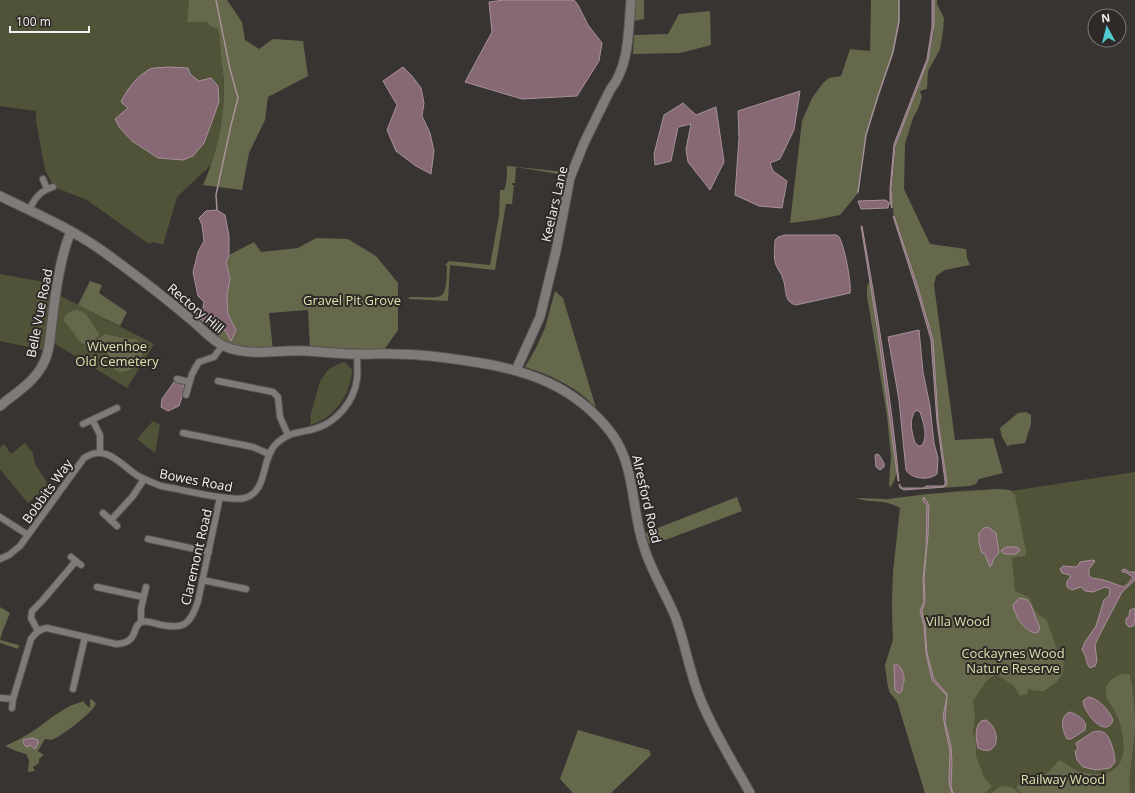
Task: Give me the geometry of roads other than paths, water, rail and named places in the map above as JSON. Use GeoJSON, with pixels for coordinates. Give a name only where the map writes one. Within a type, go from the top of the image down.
{"type":"FeatureCollection","features":[{"type":"Feature","properties":{"kind":"street","name":"Keelars Lane"},"geometry":{"type":"LineString","coordinates":[[516,370],[540,317],[556,251],[570,178],[584,143],[610,90],[615,84],[623,62],[627,46],[631,0]]}},
{"type":"Feature","properties":{"kind":"street"},"geometry":{"type":"LineString","coordinates":[[43,179],[47,189]]}},
{"type":"Feature","properties":{"kind":"street"},"geometry":{"type":"LineString","coordinates":[[29,210],[37,195],[53,187]]}},
{"type":"Feature","properties":{"kind":"street","name":"Rectory Hill"},"geometry":{"type":"LineString","coordinates":[[0,196],[72,232],[102,250],[189,318],[222,346],[239,351],[259,353],[305,350],[357,354],[392,354]]}},
{"type":"Feature","properties":{"kind":"street","name":"Belle Vue Road"},"geometry":{"type":"LineString","coordinates":[[0,406],[32,379],[42,366],[48,346],[63,257],[67,241],[72,232]]}},
{"type":"Feature","properties":{"kind":"street"},"geometry":{"type":"LineString","coordinates":[[186,395],[189,382],[199,362],[214,357],[222,346]]}},
{"type":"Feature","properties":{"kind":"street","name":"Bowes Road"},"geometry":{"type":"LineString","coordinates":[[100,453],[104,453],[117,459],[144,479],[161,486],[220,497],[240,499],[251,495],[261,484],[269,454],[276,445],[288,435],[322,426],[335,418],[346,406],[354,391],[357,380],[357,354]]}},
{"type":"Feature","properties":{"kind":"street","name":"Alresford Road"},"geometry":{"type":"LineString","coordinates":[[392,354],[449,358],[497,365],[516,370],[549,382],[575,397],[610,431],[618,444],[629,471],[640,535],[644,548],[676,619],[700,698],[707,714],[750,793]]}},
{"type":"Feature","properties":{"kind":"street"},"geometry":{"type":"LineString","coordinates":[[177,379],[189,382]]}},
{"type":"Feature","properties":{"kind":"street"},"geometry":{"type":"LineString","coordinates":[[223,390],[221,382],[273,392],[278,397],[280,417],[288,435]]}},
{"type":"Feature","properties":{"kind":"street"},"geometry":{"type":"LineString","coordinates":[[83,424],[115,411]]}},
{"type":"Feature","properties":{"kind":"street"},"geometry":{"type":"LineString","coordinates":[[93,421],[100,435],[100,453]]}},
{"type":"Feature","properties":{"kind":"street"},"geometry":{"type":"LineString","coordinates":[[186,431],[253,447],[269,454]]}},
{"type":"Feature","properties":{"kind":"street","name":"Bobbits Way"},"geometry":{"type":"LineString","coordinates":[[0,559],[6,557],[14,551],[28,535],[84,458],[89,455],[100,453]]}},
{"type":"Feature","properties":{"kind":"street"},"geometry":{"type":"LineString","coordinates":[[111,520],[133,496],[144,479]]}},
{"type":"Feature","properties":{"kind":"street","name":"Claremont Road"},"geometry":{"type":"LineString","coordinates":[[141,622],[151,622],[175,627],[188,621],[193,615],[220,497]]}},
{"type":"Feature","properties":{"kind":"street"},"geometry":{"type":"LineString","coordinates":[[103,513],[117,526]]}},
{"type":"Feature","properties":{"kind":"street"},"geometry":{"type":"LineString","coordinates":[[0,517],[28,535]]}},
{"type":"Feature","properties":{"kind":"street"},"geometry":{"type":"LineString","coordinates":[[150,541],[208,552]]}},
{"type":"Feature","properties":{"kind":"street"},"geometry":{"type":"LineString","coordinates":[[38,631],[31,618],[32,611],[76,561]]}},
{"type":"Feature","properties":{"kind":"street"},"geometry":{"type":"LineString","coordinates":[[202,580],[243,587]]}},
{"type":"Feature","properties":{"kind":"street"},"geometry":{"type":"LineString","coordinates":[[115,590],[116,584]]}},
{"type":"Feature","properties":{"kind":"street"},"geometry":{"type":"LineString","coordinates":[[97,587],[143,597]]}},
{"type":"Feature","properties":{"kind":"street"},"geometry":{"type":"LineString","coordinates":[[12,708],[13,699],[31,639],[38,631],[46,628],[116,644],[124,644],[131,640],[138,624],[141,622],[141,609],[146,588]]}},
{"type":"Feature","properties":{"kind":"street"},"geometry":{"type":"LineString","coordinates":[[72,685],[86,637]]}},
{"type":"Feature","properties":{"kind":"street"},"geometry":{"type":"LineString","coordinates":[[0,698],[13,699]]}},
{"type":"Feature","properties":{"kind":"waterway"},"geometry":{"type":"LineString","coordinates":[[216,0],[230,69],[238,98],[216,195],[217,210]]}},
{"type":"Feature","properties":{"kind":"waterway"},"geometry":{"type":"LineString","coordinates":[[858,192],[866,135],[893,52],[899,21],[899,0]]}},
{"type":"Feature","properties":{"kind":"park label","name":"Gravel Pit Grove"},"geometry":{"type":"Point","coordinates":[352,300]}},
{"type":"Feature","properties":{"kind":"park label","name":"Wivenhoe Old Cemetery"},"geometry":{"type":"Point","coordinates":[117,354]}},
{"type":"Feature","properties":{"kind":"park label","name":"Villa Wood"},"geometry":{"type":"Point","coordinates":[958,621]}},
{"type":"Feature","properties":{"kind":"park label","name":"Cockaynes Wood Nature Reserve"},"geometry":{"type":"Point","coordinates":[1013,660]}},
{"type":"Feature","properties":{"kind":"park label","name":"Railway Wood"},"geometry":{"type":"Point","coordinates":[1063,779]}}]}
